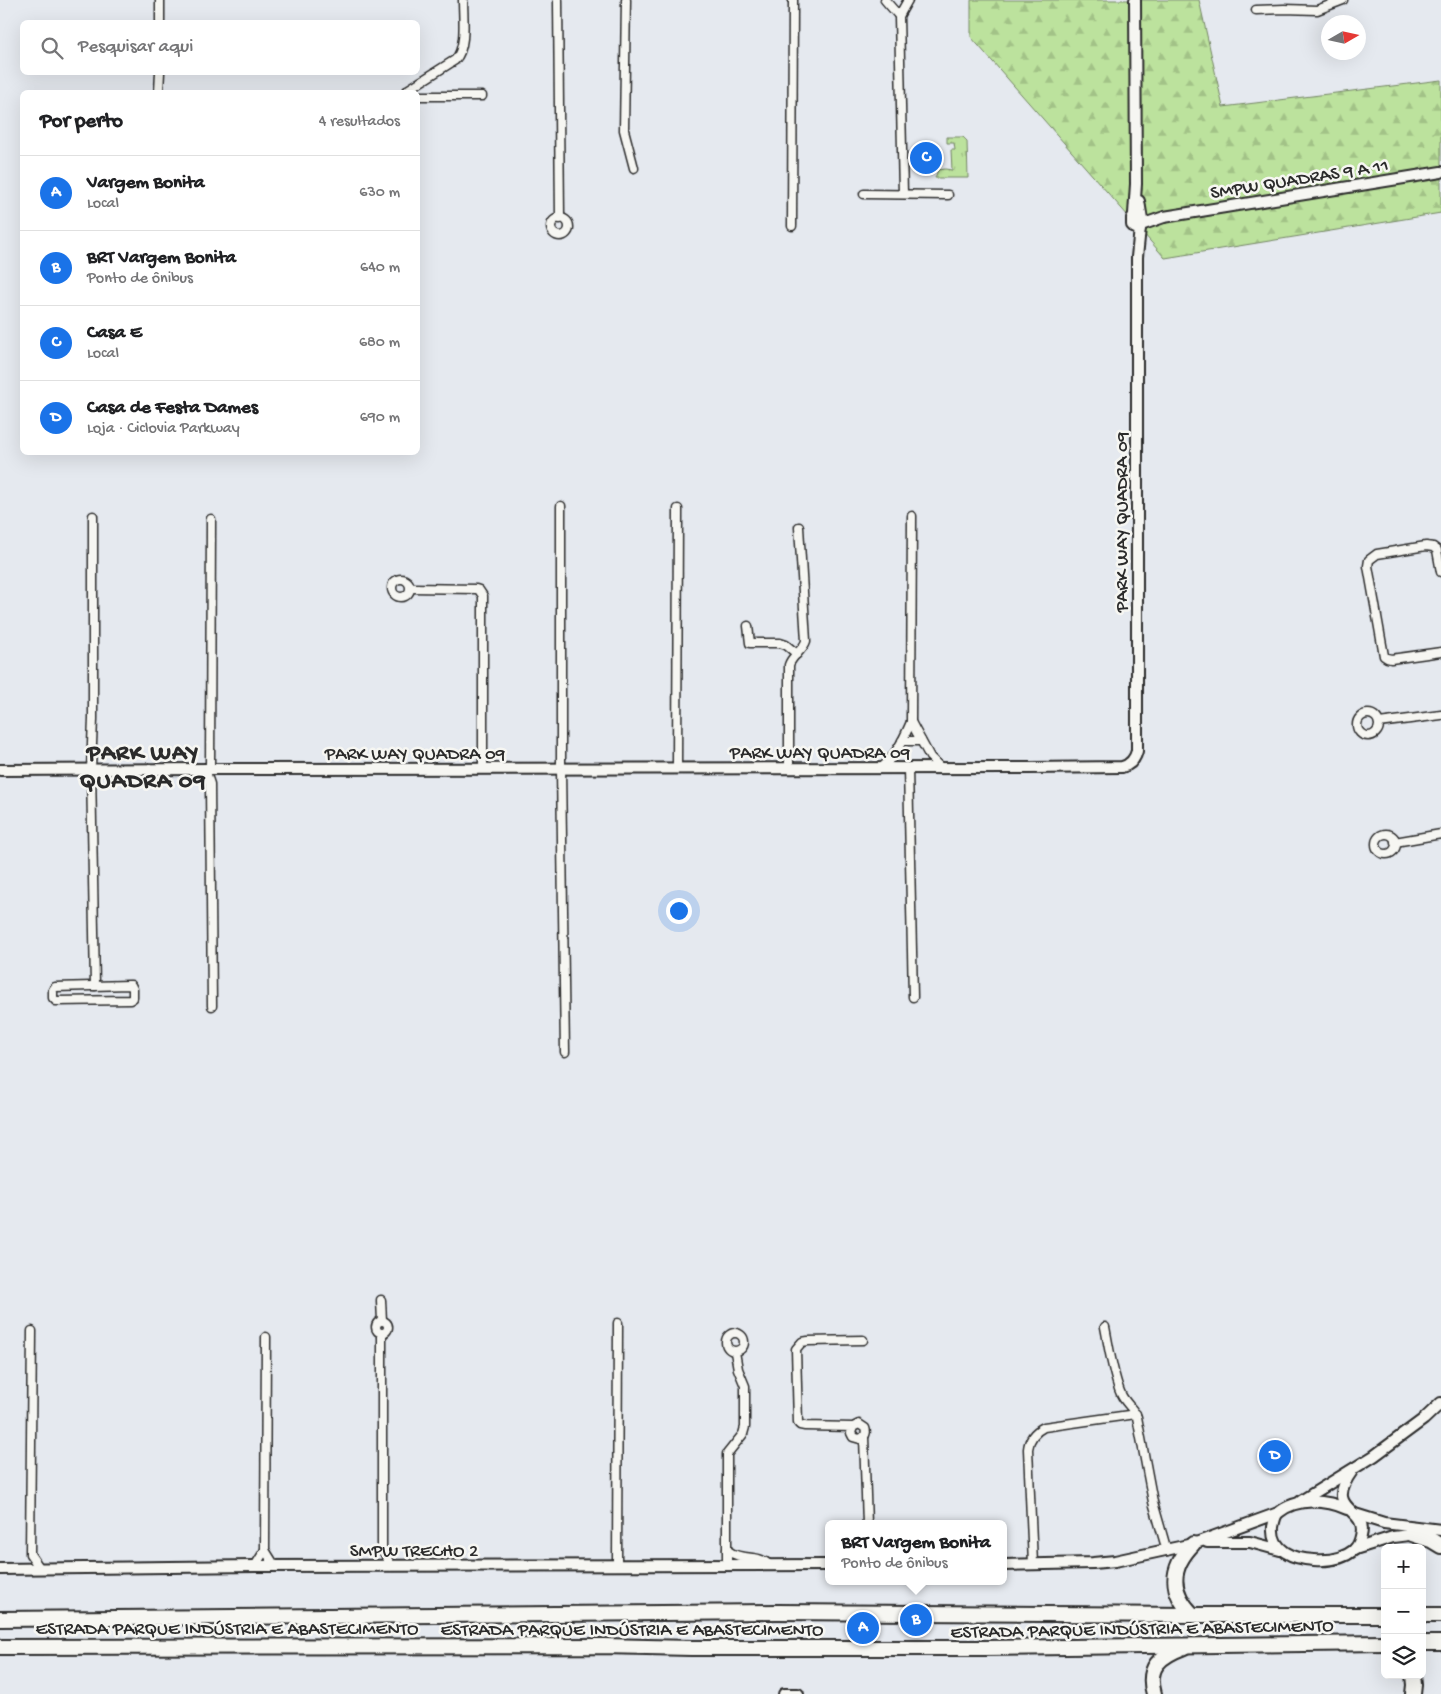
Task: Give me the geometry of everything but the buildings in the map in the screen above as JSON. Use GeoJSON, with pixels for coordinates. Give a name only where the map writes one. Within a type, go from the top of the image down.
{"type":"FeatureCollection","features":[{"type":"Feature","properties":{"kind":"highway"},"geometry":{"type":"LineString","coordinates":[[1412,1534],[1431,1540],[1441,1546]]}},
{"type":"Feature","properties":{"kind":"highway"},"geometry":{"type":"LineString","coordinates":[[1193,1615],[1180,1600],[1176,1591],[1175,1580],[1178,1567],[1196,1544]]}},
{"type":"Feature","properties":{"kind":"highway"},"geometry":{"type":"LineString","coordinates":[[1431,1615],[1441,1606]]}},
{"type":"Feature","properties":{"kind":"highway"},"geometry":{"type":"LineString","coordinates":[[0,1611],[22,1619]]}},
{"type":"Feature","properties":{"kind":"highway","name":"ESTRADA PARQUE INDÚSTRIA E ABASTECIMENTO"},"geometry":{"type":"LineString","coordinates":[[0,1619],[777,1612],[1381,1615]]}},
{"type":"Feature","properties":{"kind":"highway","name":"ESTRADA PARQUE INDÚSTRIA E ABASTECIMENTO"},"geometry":{"type":"LineString","coordinates":[[0,1647],[603,1646],[691,1648],[984,1648],[1378,1643]]}},
{"type":"Feature","properties":{"kind":"highway"},"geometry":{"type":"LineString","coordinates":[[1426,1643],[1441,1643]]}},
{"type":"Feature","properties":{"kind":"highway"},"geometry":{"type":"LineString","coordinates":[[1154,1694],[1151,1684],[1155,1666],[1169,1652],[1191,1644]]}},
{"type":"Feature","properties":{"kind":"highway"},"geometry":{"type":"LineString","coordinates":[[1413,1679],[1413,1694]]}},
{"type":"Feature","properties":{"kind":"street"},"geometry":{"type":"LineString","coordinates":[[160,0],[160,20]]}},
{"type":"Feature","properties":{"kind":"street"},"geometry":{"type":"LineString","coordinates":[[408,90],[455,60],[460,54],[463,0]]}},
{"type":"Feature","properties":{"kind":"street"},"geometry":{"type":"LineString","coordinates":[[558,0],[560,219]]}},
{"type":"Feature","properties":{"kind":"street"},"geometry":{"type":"LineString","coordinates":[[626,0],[624,130],[634,168]]}},
{"type":"Feature","properties":{"kind":"street"},"geometry":{"type":"LineString","coordinates":[[792,0],[792,226]]}},
{"type":"Feature","properties":{"kind":"street"},"geometry":{"type":"LineString","coordinates":[[885,0],[899,16]]}},
{"type":"Feature","properties":{"kind":"street"},"geometry":{"type":"LineString","coordinates":[[902,194],[899,16],[908,0]]}},
{"type":"Feature","properties":{"kind":"street","name":"PARK WAY QUADRA 09"},"geometry":{"type":"LineString","coordinates":[[0,770],[1122,767],[1131,762],[1136,754],[1138,220],[1136,184],[1135,0]]}},
{"type":"Feature","properties":{"kind":"street"},"geometry":{"type":"LineString","coordinates":[[1256,10],[1317,10],[1343,0]]}},
{"type":"Feature","properties":{"kind":"street"},"geometry":{"type":"LineString","coordinates":[[159,90],[160,75]]}},
{"type":"Feature","properties":{"kind":"street"},"geometry":{"type":"LineString","coordinates":[[420,96],[482,96]]}},
{"type":"Feature","properties":{"kind":"street","name":"SMPW QUADRAS 9 A 11"},"geometry":{"type":"LineString","coordinates":[[1138,220],[1441,172]]}},
{"type":"Feature","properties":{"kind":"street"},"geometry":{"type":"LineString","coordinates":[[864,194],[948,194]]}},
{"type":"Feature","properties":{"kind":"street"},"geometry":{"type":"LineString","coordinates":[[561,506],[561,769],[565,1052]]}},
{"type":"Feature","properties":{"kind":"street"},"geometry":{"type":"LineString","coordinates":[[677,769],[678,509]]}},
{"type":"Feature","properties":{"kind":"street"},"geometry":{"type":"LineString","coordinates":[[93,516],[93,719],[91,770],[95,986]]}},
{"type":"Feature","properties":{"kind":"street"},"geometry":{"type":"LineString","coordinates":[[881,768],[890,760],[911,722],[912,516]]}},
{"type":"Feature","properties":{"kind":"street"},"geometry":{"type":"LineString","coordinates":[[211,519],[210,784],[212,1006]]}},
{"type":"Feature","properties":{"kind":"street"},"geometry":{"type":"LineString","coordinates":[[789,769],[788,674],[790,660],[805,644],[806,635],[799,527]]}},
{"type":"Feature","properties":{"kind":"street"},"geometry":{"type":"LineString","coordinates":[[1441,572],[1437,550],[1433,547],[1426,546],[1377,554],[1369,560],[1384,656],[1391,659],[1441,652]]}},
{"type":"Feature","properties":{"kind":"street"},"geometry":{"type":"LineString","coordinates":[[411,588],[476,589],[482,592],[483,769]]}},
{"type":"Feature","properties":{"kind":"street"},"geometry":{"type":"LineString","coordinates":[[748,626],[750,643],[786,645],[796,654]]}},
{"type":"Feature","properties":{"kind":"street"},"geometry":{"type":"LineString","coordinates":[[1380,723],[1441,715]]}},
{"type":"Feature","properties":{"kind":"street"},"geometry":{"type":"LineString","coordinates":[[911,722],[934,763],[940,768]]}},
{"type":"Feature","properties":{"kind":"street"},"geometry":{"type":"LineString","coordinates":[[902,741],[921,742]]}},
{"type":"Feature","properties":{"kind":"street"},"geometry":{"type":"LineString","coordinates":[[908,768],[913,997]]}},
{"type":"Feature","properties":{"kind":"street"},"geometry":{"type":"LineString","coordinates":[[1395,842],[1441,834]]}},
{"type":"Feature","properties":{"kind":"street"},"geometry":{"type":"LineString","coordinates":[[131,985],[133,998],[130,1000],[56,1001],[53,998],[55,987],[95,986],[131,985]]}},
{"type":"Feature","properties":{"kind":"street"},"geometry":{"type":"LineString","coordinates":[[375,1566],[382,1550],[382,1334],[387,1331],[388,1326],[387,1323],[382,1321],[381,1300]]}},
{"type":"Feature","properties":{"kind":"street"},"geometry":{"type":"LineString","coordinates":[[617,1566],[618,1322]]}},
{"type":"Feature","properties":{"kind":"street"},"geometry":{"type":"LineString","coordinates":[[1105,1327],[1120,1393],[1126,1404],[1136,1414],[1153,1502],[1167,1550]]}},
{"type":"Feature","properties":{"kind":"street"},"geometry":{"type":"LineString","coordinates":[[21,1568],[30,1554],[32,1331]]}},
{"type":"Feature","properties":{"kind":"street"},"geometry":{"type":"LineString","coordinates":[[256,1566],[265,1550],[266,1337]]}},
{"type":"Feature","properties":{"kind":"street"},"geometry":{"type":"LineString","coordinates":[[863,1340],[808,1341],[802,1342],[796,1349],[798,1423],[805,1426],[853,1427],[851,1433],[853,1437],[857,1439],[864,1437],[867,1520]]}},
{"type":"Feature","properties":{"kind":"street"},"geometry":{"type":"LineString","coordinates":[[727,1566],[727,1454],[744,1430],[746,1386],[738,1369],[735,1352]]}},
{"type":"Feature","properties":{"kind":"street"},"geometry":{"type":"LineString","coordinates":[[1298,1504],[1315,1491],[1352,1470],[1424,1419],[1441,1403]]}},
{"type":"Feature","properties":{"kind":"street"},"geometry":{"type":"LineString","coordinates":[[1033,1564],[1028,1449],[1029,1442],[1033,1436],[1044,1427],[1136,1414]]}},
{"type":"Feature","properties":{"kind":"street"},"geometry":{"type":"LineString","coordinates":[[1352,1470],[1344,1481],[1342,1488],[1343,1501],[1360,1520],[1362,1528],[1355,1549]]}},
{"type":"Feature","properties":{"kind":"street"},"geometry":{"type":"LineString","coordinates":[[1196,1544],[1278,1513],[1289,1506],[1311,1502],[1329,1503],[1384,1523],[1439,1530]]}},
{"type":"Feature","properties":{"kind":"street"},"geometry":{"type":"LineString","coordinates":[[1278,1513],[1272,1531],[1275,1542],[1280,1550]]}},
{"type":"Feature","properties":{"kind":"street"},"geometry":{"type":"LineString","coordinates":[[1007,1564],[1093,1563],[1196,1544],[1250,1542],[1280,1550],[1299,1558],[1322,1560],[1337,1558],[1355,1549],[1393,1537],[1439,1530]]}},
{"type":"Feature","properties":{"kind":"street"},"geometry":{"type":"LineString","coordinates":[[265,1550],[275,1566]]}},
{"type":"Feature","properties":{"kind":"street"},"geometry":{"type":"LineString","coordinates":[[382,1550],[391,1566]]}},
{"type":"Feature","properties":{"kind":"street"},"geometry":{"type":"LineString","coordinates":[[727,1550],[742,1558],[761,1559],[770,1566]]}},
{"type":"Feature","properties":{"kind":"street"},"geometry":{"type":"LineString","coordinates":[[30,1554],[39,1567]]}},
{"type":"Feature","properties":{"kind":"street","name":"SMPW TRECHO 2"},"geometry":{"type":"LineString","coordinates":[[0,1569],[39,1567],[825,1565]]}},
{"type":"Feature","properties":{"kind":"street"},"geometry":{"type":"LineString","coordinates":[[784,1694],[798,1694]]}},
{"type":"Feature","properties":{"kind":"green space"},"geometry":{"type":"Polygon","coordinates":[[[971,0],[1199,0],[1223,107],[1441,80],[1441,213],[1165,258],[971,37],[971,0]]]}},
{"type":"Feature","properties":{"kind":"green space"},"geometry":{"type":"Polygon","coordinates":[[[947,137],[963,137],[967,141],[968,178],[935,178],[938,170],[952,170],[951,150],[955,150],[954,143],[947,143],[947,137]]]}},
{"type":"Feature","properties":{"kind":"place","name":"Casa E"},"geometry":{"type":"Point","coordinates":[926,158]}},
{"type":"Feature","properties":{"kind":"place","name":"Casa de Festa Dames"},"geometry":{"type":"Point","coordinates":[1275,1456]}},
{"type":"Feature","properties":{"kind":"place","name":"BRT Vargem Bonita"},"geometry":{"type":"Point","coordinates":[916,1620]}},
{"type":"Feature","properties":{"kind":"place","name":"Vargem Bonita"},"geometry":{"type":"Point","coordinates":[863,1628]}},
{"type":"Feature","properties":{"kind":"district","name":"PARK WAY QUADRA 09"},"geometry":{"type":"Point","coordinates":[143,765]}}]}
